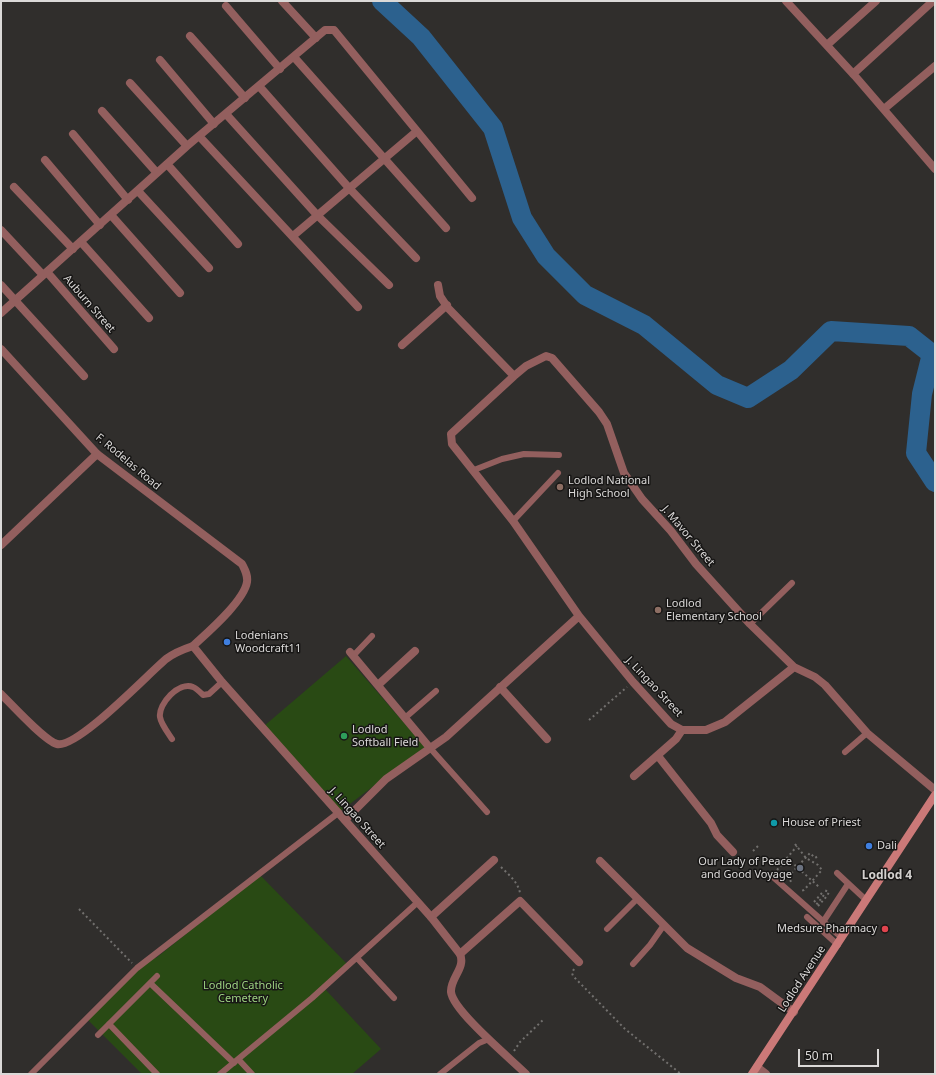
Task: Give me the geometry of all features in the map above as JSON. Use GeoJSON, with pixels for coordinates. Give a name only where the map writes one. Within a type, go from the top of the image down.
{"type":"FeatureCollection","features":[{"type":"Feature","properties":{"kind":"main road","name":"Lodlod Avenue"},"geometry":{"type":"LineString","coordinates":[[752,1074],[935,795]]}},
{"type":"Feature","properties":{"kind":"street"},"geometry":{"type":"LineString","coordinates":[[282,1],[316,38]]}},
{"type":"Feature","properties":{"kind":"street"},"geometry":{"type":"LineString","coordinates":[[786,1],[853,74],[935,169]]}},
{"type":"Feature","properties":{"kind":"street"},"geometry":{"type":"LineString","coordinates":[[827,45],[876,1]]}},
{"type":"Feature","properties":{"kind":"street"},"geometry":{"type":"LineString","coordinates":[[853,74],[933,1]]}},
{"type":"Feature","properties":{"kind":"street"},"geometry":{"type":"LineString","coordinates":[[226,6],[280,68]]}},
{"type":"Feature","properties":{"kind":"street"},"geometry":{"type":"LineString","coordinates":[[1,313],[187,146],[325,30],[334,30],[472,198]]}},
{"type":"Feature","properties":{"kind":"street"},"geometry":{"type":"LineString","coordinates":[[190,36],[245,98]]}},
{"type":"Feature","properties":{"kind":"street"},"geometry":{"type":"LineString","coordinates":[[294,56],[383,159],[446,228]]}},
{"type":"Feature","properties":{"kind":"street"},"geometry":{"type":"LineString","coordinates":[[160,60],[214,124]]}},
{"type":"Feature","properties":{"kind":"street"},"geometry":{"type":"LineString","coordinates":[[884,109],[935,66]]}},
{"type":"Feature","properties":{"kind":"street"},"geometry":{"type":"LineString","coordinates":[[130,83],[187,146]]}},
{"type":"Feature","properties":{"kind":"street"},"geometry":{"type":"LineString","coordinates":[[259,86],[349,188],[416,258]]}},
{"type":"Feature","properties":{"kind":"street"},"geometry":{"type":"LineString","coordinates":[[102,111],[157,173]]}},
{"type":"Feature","properties":{"kind":"street"},"geometry":{"type":"LineString","coordinates":[[226,114],[317,215],[389,285]]}},
{"type":"Feature","properties":{"kind":"street"},"geometry":{"type":"LineString","coordinates":[[293,236],[417,131]]}},
{"type":"Feature","properties":{"kind":"street"},"geometry":{"type":"LineString","coordinates":[[73,134],[128,200]]}},
{"type":"Feature","properties":{"kind":"street"},"geometry":{"type":"LineString","coordinates":[[199,136],[358,307]]}},
{"type":"Feature","properties":{"kind":"street"},"geometry":{"type":"LineString","coordinates":[[45,160],[100,225]]}},
{"type":"Feature","properties":{"kind":"street"},"geometry":{"type":"LineString","coordinates":[[167,164],[238,244]]}},
{"type":"Feature","properties":{"kind":"street"},"geometry":{"type":"LineString","coordinates":[[14,187],[73,249]]}},
{"type":"Feature","properties":{"kind":"street"},"geometry":{"type":"LineString","coordinates":[[138,191],[209,268]]}},
{"type":"Feature","properties":{"kind":"street"},"geometry":{"type":"LineString","coordinates":[[111,215],[180,293]]}},
{"type":"Feature","properties":{"kind":"street","name":"Auburn Street"},"geometry":{"type":"LineString","coordinates":[[1,230],[45,274],[114,349]]}},
{"type":"Feature","properties":{"kind":"street"},"geometry":{"type":"LineString","coordinates":[[81,242],[150,318]]}},
{"type":"Feature","properties":{"kind":"street"},"geometry":{"type":"LineString","coordinates":[[1,285],[84,376]]}},
{"type":"Feature","properties":{"kind":"street"},"geometry":{"type":"LineString","coordinates":[[438,285],[440,296],[446,305],[514,376]]}},
{"type":"Feature","properties":{"kind":"street"},"geometry":{"type":"LineString","coordinates":[[402,344],[446,305]]}},
{"type":"Feature","properties":{"kind":"street","name":"F. Rodelas Road"},"geometry":{"type":"LineString","coordinates":[[1,349],[97,454],[197,532],[232,555],[247,571],[248,580],[245,590],[230,609],[193,646]]}},
{"type":"Feature","properties":{"kind":"street","name":"J. Mavor Street"},"geometry":{"type":"LineString","coordinates":[[452,434],[526,366],[546,356],[552,358],[599,412],[607,424],[624,473],[642,499],[750,624],[794,667],[815,677],[826,685],[867,733],[935,790]]}},
{"type":"Feature","properties":{"kind":"street","name":"J. Lingao Street"},"geometry":{"type":"LineString","coordinates":[[452,434],[452,444],[513,521],[579,616],[633,682],[671,724],[682,730],[706,730],[725,722],[794,667]]}},
{"type":"Feature","properties":{"kind":"street"},"geometry":{"type":"LineString","coordinates":[[1,545],[97,454]]}},
{"type":"Feature","properties":{"kind":"street"},"geometry":{"type":"LineString","coordinates":[[345,820],[386,779],[446,737],[579,616]]}},
{"type":"Feature","properties":{"kind":"street"},"geometry":{"type":"LineString","coordinates":[[1,694],[48,739],[58,745],[68,743],[88,730],[167,659],[185,648],[193,646]]}},
{"type":"Feature","properties":{"kind":"street","name":"J. Lingao Street"},"geometry":{"type":"LineString","coordinates":[[193,646],[222,682],[418,902],[460,954]]}},
{"type":"Feature","properties":{"kind":"street"},"geometry":{"type":"LineString","coordinates":[[378,685],[415,651]]}},
{"type":"Feature","properties":{"kind":"street"},"geometry":{"type":"LineString","coordinates":[[351,654],[406,717],[430,748]]}},
{"type":"Feature","properties":{"kind":"street"},"geometry":{"type":"LineString","coordinates":[[500,687],[547,739]]}},
{"type":"Feature","properties":{"kind":"street"},"geometry":{"type":"LineString","coordinates":[[634,776],[676,739],[682,730]]}},
{"type":"Feature","properties":{"kind":"street"},"geometry":{"type":"LineString","coordinates":[[658,756],[711,823],[717,835],[733,852]]}},
{"type":"Feature","properties":{"kind":"street"},"geometry":{"type":"LineString","coordinates":[[431,917],[494,860]]}},
{"type":"Feature","properties":{"kind":"street"},"geometry":{"type":"LineString","coordinates":[[600,861],[637,899],[696,955],[736,978],[760,987],[794,1012]]}},
{"type":"Feature","properties":{"kind":"street"},"geometry":{"type":"LineString","coordinates":[[526,1074],[489,1039],[453,1000],[451,992],[453,983],[461,965],[462,959],[460,954],[520,900],[579,962]]}},
{"type":"Feature","properties":{"kind":"street"},"geometry":{"type":"LineString","coordinates":[[757,1067],[766,1074]]}},
{"type":"Feature","properties":{"kind":"lane"},"geometry":{"type":"LineString","coordinates":[[474,470],[502,459],[524,454],[559,455]]}},
{"type":"Feature","properties":{"kind":"lane"},"geometry":{"type":"LineString","coordinates":[[513,521],[558,473]]}},
{"type":"Feature","properties":{"kind":"lane"},"geometry":{"type":"LineString","coordinates":[[750,624],[792,583]]}},
{"type":"Feature","properties":{"kind":"lane"},"geometry":{"type":"LineString","coordinates":[[351,654],[372,636]]}},
{"type":"Feature","properties":{"kind":"lane"},"geometry":{"type":"LineString","coordinates":[[172,739],[160,718],[160,709],[167,698],[179,689],[187,686],[194,687],[202,695],[209,694],[222,682]]}},
{"type":"Feature","properties":{"kind":"lane"},"geometry":{"type":"LineString","coordinates":[[406,717],[436,691]]}},
{"type":"Feature","properties":{"kind":"lane"},"geometry":{"type":"LineString","coordinates":[[845,752],[867,733]]}},
{"type":"Feature","properties":{"kind":"lane"},"geometry":{"type":"LineString","coordinates":[[430,748],[487,812]]}},
{"type":"Feature","properties":{"kind":"lane"},"geometry":{"type":"LineString","coordinates":[[31,1074],[137,968],[338,813]]}},
{"type":"Feature","properties":{"kind":"lane"},"geometry":{"type":"LineString","coordinates":[[837,873],[866,900]]}},
{"type":"Feature","properties":{"kind":"lane"},"geometry":{"type":"LineString","coordinates":[[774,874],[823,922],[840,941]]}},
{"type":"Feature","properties":{"kind":"lane"},"geometry":{"type":"LineString","coordinates":[[823,922],[848,884]]}},
{"type":"Feature","properties":{"kind":"lane"},"geometry":{"type":"LineString","coordinates":[[607,929],[637,899]]}},
{"type":"Feature","properties":{"kind":"lane"},"geometry":{"type":"LineString","coordinates":[[220,1074],[357,958],[418,902]]}},
{"type":"Feature","properties":{"kind":"lane"},"geometry":{"type":"LineString","coordinates":[[807,918],[840,941]]}},
{"type":"Feature","properties":{"kind":"lane"},"geometry":{"type":"LineString","coordinates":[[633,964],[650,945],[664,925]]}},
{"type":"Feature","properties":{"kind":"lane"},"geometry":{"type":"LineString","coordinates":[[357,958],[394,998]]}},
{"type":"Feature","properties":{"kind":"lane"},"geometry":{"type":"LineString","coordinates":[[98,1035],[157,976]]}},
{"type":"Feature","properties":{"kind":"lane"},"geometry":{"type":"LineString","coordinates":[[150,983],[236,1062],[252,1074]]}},
{"type":"Feature","properties":{"kind":"lane"},"geometry":{"type":"LineString","coordinates":[[109,1024],[157,1074]]}},
{"type":"Feature","properties":{"kind":"lane"},"geometry":{"type":"LineString","coordinates":[[440,1074],[479,1043],[489,1039]]}},
{"type":"Feature","properties":{"kind":"path"},"geometry":{"type":"LineString","coordinates":[[588,720],[633,682]]}},
{"type":"Feature","properties":{"kind":"path"},"geometry":{"type":"LineString","coordinates":[[753,851],[757,849],[760,844]]}},
{"type":"Feature","properties":{"kind":"path"},"geometry":{"type":"LineString","coordinates":[[795,844],[806,858],[822,868],[821,872],[804,890],[797,890]]}},
{"type":"Feature","properties":{"kind":"path"},"geometry":{"type":"LineString","coordinates":[[774,874],[797,846]]}},
{"type":"Feature","properties":{"kind":"path"},"geometry":{"type":"LineString","coordinates":[[788,878],[810,853],[815,858],[818,856]]}},
{"type":"Feature","properties":{"kind":"path"},"geometry":{"type":"LineString","coordinates":[[787,858],[819,887]]}},
{"type":"Feature","properties":{"kind":"path"},"geometry":{"type":"LineString","coordinates":[[494,860],[519,887],[520,900]]}},
{"type":"Feature","properties":{"kind":"path"},"geometry":{"type":"LineString","coordinates":[[773,869],[774,874]]}},
{"type":"Feature","properties":{"kind":"path"},"geometry":{"type":"LineString","coordinates":[[774,874],[788,878],[793,886]]}},
{"type":"Feature","properties":{"kind":"path"},"geometry":{"type":"LineString","coordinates":[[813,899],[810,903],[812,904],[822,893],[824,895],[815,906],[817,908],[829,892],[824,890]]}},
{"type":"Feature","properties":{"kind":"path"},"geometry":{"type":"LineString","coordinates":[[79,909],[137,968]]}},
{"type":"Feature","properties":{"kind":"path"},"geometry":{"type":"LineString","coordinates":[[579,962],[572,973],[573,976],[625,1030],[681,1074]]}},
{"type":"Feature","properties":{"kind":"path"},"geometry":{"type":"LineString","coordinates":[[509,1058],[520,1042],[544,1018]]}},
{"type":"Feature","properties":{"kind":"green space","name":"Lodlod Softball Field"},"geometry":{"type":"Polygon","coordinates":[[[346,656],[425,747],[338,813],[264,726],[346,656]]]}},
{"type":"Feature","properties":{"kind":"green space","name":"Lodlod Catholic Cemetery"},"geometry":{"type":"Polygon","coordinates":[[[260,875],[349,966],[325,989],[381,1049],[352,1074],[142,1074],[86,1018],[151,955],[156,958],[260,875]]]}},
{"type":"Feature","properties":{"kind":"waterway"},"geometry":{"type":"LineString","coordinates":[[382,1],[421,37],[493,128],[522,218],[546,256],[585,295],[644,325],[717,385],[748,398],[791,370],[831,331],[909,336],[932,354],[922,394],[916,453],[935,482]]}},
{"type":"Feature","properties":{"kind":"place","name":"Lodlod National High School"},"geometry":{"type":"Point","coordinates":[560,487]}},
{"type":"Feature","properties":{"kind":"place","name":"Lodlod Elementary School"},"geometry":{"type":"Point","coordinates":[658,610]}},
{"type":"Feature","properties":{"kind":"place","name":"Lodenians Woodcraft11"},"geometry":{"type":"Point","coordinates":[227,642]}},
{"type":"Feature","properties":{"kind":"place","name":"Lodlod Softball Field"},"geometry":{"type":"Point","coordinates":[344,736]}},
{"type":"Feature","properties":{"kind":"place","name":"House of Priest"},"geometry":{"type":"Point","coordinates":[774,823]}},
{"type":"Feature","properties":{"kind":"place","name":"Dali"},"geometry":{"type":"Point","coordinates":[869,846]}},
{"type":"Feature","properties":{"kind":"place","name":"Our Lady of Peace and Good Voyage"},"geometry":{"type":"Point","coordinates":[800,868]}},
{"type":"Feature","properties":{"kind":"place","name":"Medsure Pharmacy"},"geometry":{"type":"Point","coordinates":[885,929]}},
{"type":"Feature","properties":{"kind":"district","name":"Lodlod 4"},"geometry":{"type":"Point","coordinates":[887,876]}}]}
